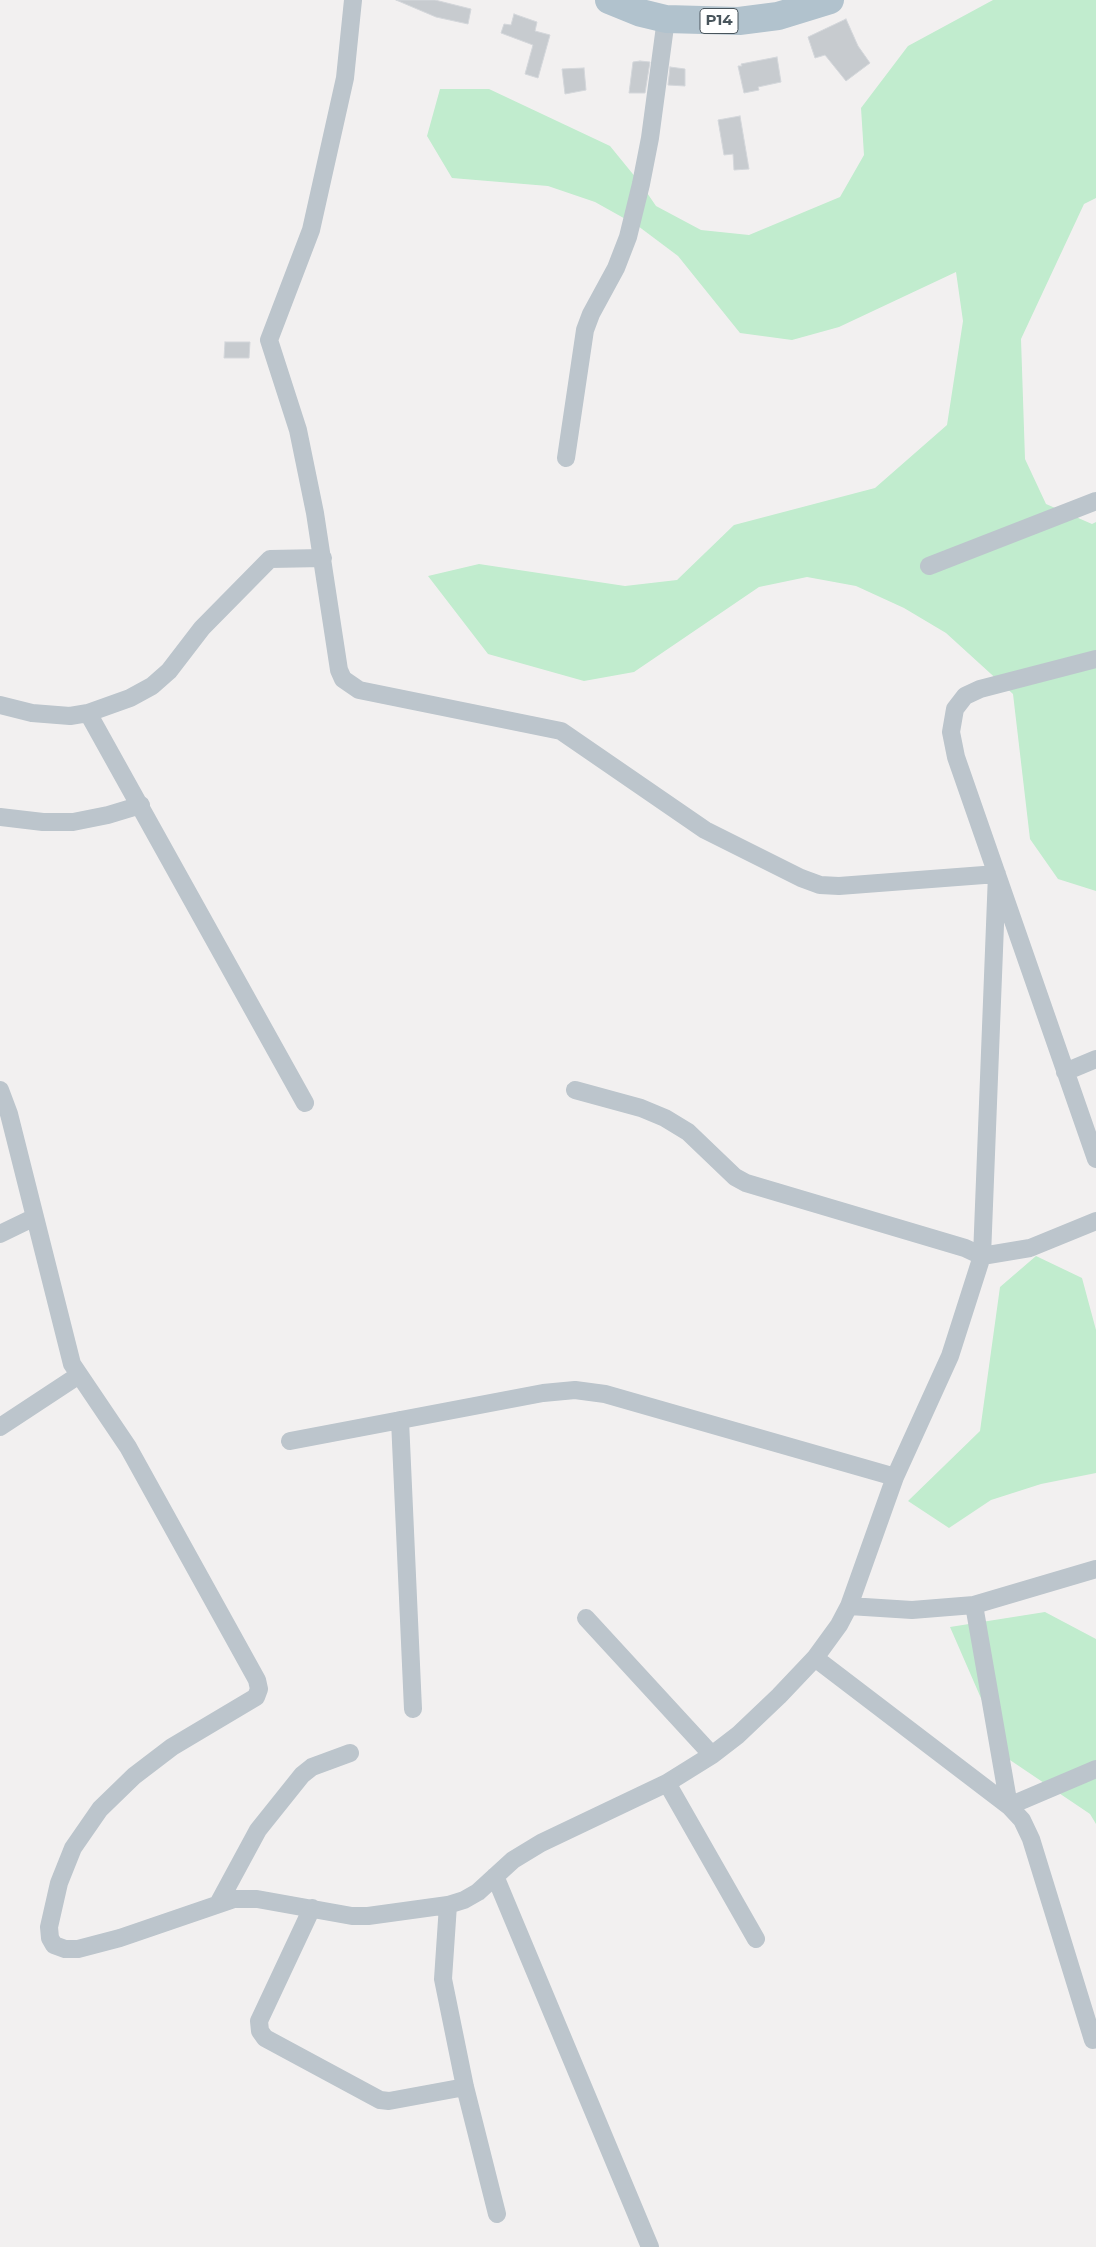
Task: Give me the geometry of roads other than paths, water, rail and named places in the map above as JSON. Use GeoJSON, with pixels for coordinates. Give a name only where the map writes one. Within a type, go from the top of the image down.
{"type":"FeatureCollection","features":[{"type":"Feature","properties":{"kind":"main road","name":"P14"},"geometry":{"type":"LineString","coordinates":[[609,0],[641,13],[666,19],[739,21],[778,16],[830,0]]}},
{"type":"Feature","properties":{"kind":"street"},"geometry":{"type":"LineString","coordinates":[[353,0],[346,78],[311,230],[269,340],[298,430],[323,558],[339,670],[343,679],[360,690],[561,731],[705,830],[802,878],[820,884],[839,886],[997,874]]}},
{"type":"Feature","properties":{"kind":"street"},"geometry":{"type":"LineString","coordinates":[[566,458],[585,330],[591,314],[616,268],[628,237],[641,184],[650,138],[666,19]]}},
{"type":"Feature","properties":{"kind":"street"},"geometry":{"type":"LineString","coordinates":[[929,566],[1096,501]]}},
{"type":"Feature","properties":{"kind":"street"},"geometry":{"type":"LineString","coordinates":[[0,705],[32,713],[55,715],[88,713],[130,698],[152,686],[169,671],[213,617],[270,559],[323,558]]}},
{"type":"Feature","properties":{"kind":"street"},"geometry":{"type":"LineString","coordinates":[[1096,659],[980,689],[965,696],[955,709],[952,732],[956,757],[1096,1159]]}},
{"type":"Feature","properties":{"kind":"street"},"geometry":{"type":"LineString","coordinates":[[88,713],[306,1103]]}},
{"type":"Feature","properties":{"kind":"street"},"geometry":{"type":"LineString","coordinates":[[0,817],[43,822],[73,822],[108,815],[141,805]]}},
{"type":"Feature","properties":{"kind":"street"},"geometry":{"type":"LineString","coordinates":[[0,1090],[9,1114],[68,1354],[79,1375],[128,1448],[257,1680],[259,1689],[256,1697],[172,1746],[134,1776],[100,1809],[73,1848],[60,1883],[49,1927],[50,1938],[54,1945],[65,1949],[78,1949],[120,1938],[234,1899],[257,1899],[352,1916],[368,1916],[448,1905],[464,1900],[478,1892],[513,1860],[541,1842],[667,1783],[712,1755],[738,1735],[815,1658],[839,1625],[849,1606],[896,1477],[950,1356],[982,1256],[997,874]]}},
{"type":"Feature","properties":{"kind":"street"},"geometry":{"type":"LineString","coordinates":[[1066,1072],[1096,1059]]}},
{"type":"Feature","properties":{"kind":"street"},"geometry":{"type":"LineString","coordinates":[[575,1090],[641,1108],[666,1118],[688,1132],[735,1177],[746,1183],[965,1248],[982,1256],[1030,1248],[1096,1221]]}},
{"type":"Feature","properties":{"kind":"street"},"geometry":{"type":"LineString","coordinates":[[0,1234],[35,1217]]}},
{"type":"Feature","properties":{"kind":"street"},"geometry":{"type":"LineString","coordinates":[[0,1427],[79,1375]]}},
{"type":"Feature","properties":{"kind":"street"},"geometry":{"type":"LineString","coordinates":[[290,1442],[543,1393],[575,1390],[605,1394],[896,1477]]}},
{"type":"Feature","properties":{"kind":"street"},"geometry":{"type":"LineString","coordinates":[[400,1420],[413,1709]]}},
{"type":"Feature","properties":{"kind":"street"},"geometry":{"type":"LineString","coordinates":[[849,1606],[912,1610],[974,1605],[1096,1569]]}},
{"type":"Feature","properties":{"kind":"street"},"geometry":{"type":"LineString","coordinates":[[974,1605],[1009,1806]]}},
{"type":"Feature","properties":{"kind":"street"},"geometry":{"type":"LineString","coordinates":[[586,1618],[712,1755]]}},
{"type":"Feature","properties":{"kind":"street"},"geometry":{"type":"LineString","coordinates":[[815,1658],[1009,1806],[1022,1820],[1031,1839],[1093,2040]]}},
{"type":"Feature","properties":{"kind":"street"},"geometry":{"type":"LineString","coordinates":[[218,1904],[258,1830],[302,1775],[312,1767],[350,1753]]}},
{"type":"Feature","properties":{"kind":"street"},"geometry":{"type":"LineString","coordinates":[[1009,1806],[1096,1769]]}},
{"type":"Feature","properties":{"kind":"street"},"geometry":{"type":"LineString","coordinates":[[667,1783],[756,1939]]}},
{"type":"Feature","properties":{"kind":"street"},"geometry":{"type":"LineString","coordinates":[[495,1876],[650,2247]]}},
{"type":"Feature","properties":{"kind":"street"},"geometry":{"type":"LineString","coordinates":[[448,1905],[443,1979],[465,2087],[497,2214]]}},
{"type":"Feature","properties":{"kind":"street"},"geometry":{"type":"LineString","coordinates":[[312,1908],[260,2021],[260,2031],[265,2038],[380,2100],[389,2101],[465,2087]]}}]}
